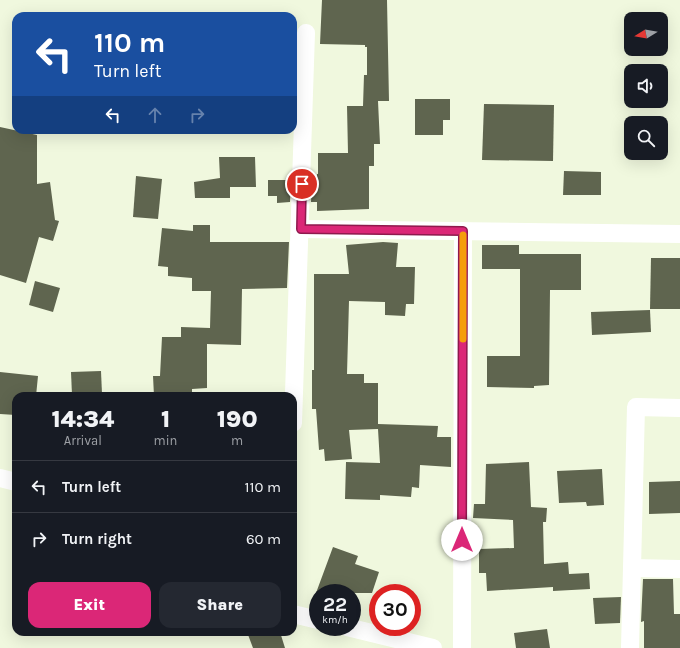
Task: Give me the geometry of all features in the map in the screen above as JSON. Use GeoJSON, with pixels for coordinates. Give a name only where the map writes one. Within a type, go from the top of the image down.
{"type":"FeatureCollection","features":[{"type":"Feature","properties":{"kind":"street"},"geometry":{"type":"LineString","coordinates":[[294,392],[301,229],[306,34]]}},
{"type":"Feature","properties":{"kind":"street"},"geometry":{"type":"LineString","coordinates":[[301,229],[680,234]]}},
{"type":"Feature","properties":{"kind":"street"},"geometry":{"type":"LineString","coordinates":[[462,648],[463,231]]}},
{"type":"Feature","properties":{"kind":"street"},"geometry":{"type":"LineString","coordinates":[[630,648],[636,407],[680,408]]}},
{"type":"Feature","properties":{"kind":"street"},"geometry":{"type":"LineString","coordinates":[[0,478],[12,481]]}},
{"type":"Feature","properties":{"kind":"street"},"geometry":{"type":"LineString","coordinates":[[633,568],[680,569]]}},
{"type":"Feature","properties":{"kind":"street"},"geometry":{"type":"LineString","coordinates":[[297,615],[309,618]]}},
{"type":"Feature","properties":{"kind":"street"},"geometry":{"type":"LineString","coordinates":[[361,630],[433,648]]}},
{"type":"Feature","properties":{"kind":"building"},"geometry":{"type":"Polygon","coordinates":[[[322,0],[387,0],[389,101],[378,101],[380,144],[374,144],[374,166],[369,166],[369,209],[317,211],[317,202],[311,202],[312,180],[317,180],[318,174],[318,153],[348,153],[347,106],[363,106],[364,75],[367,75],[367,47],[365,47],[365,45],[320,44],[322,0]]]}},
{"type":"Feature","properties":{"kind":"building"},"geometry":{"type":"Polygon","coordinates":[[[415,99],[450,99],[450,120],[443,120],[443,135],[415,135],[415,99]]]}},
{"type":"Feature","properties":{"kind":"building"},"geometry":{"type":"Polygon","coordinates":[[[484,104],[554,105],[553,161],[482,160],[484,104]]]}},
{"type":"Feature","properties":{"kind":"building"},"geometry":{"type":"Polygon","coordinates":[[[0,127],[12,130],[12,134],[37,135],[37,184],[50,182],[55,220],[59,221],[53,241],[39,237],[26,283],[0,275],[0,127]]]}},
{"type":"Feature","properties":{"kind":"building"},"geometry":{"type":"Polygon","coordinates":[[[219,157],[255,157],[256,187],[230,187],[230,198],[195,198],[194,182],[220,178],[219,157]]]}},
{"type":"Feature","properties":{"kind":"building"},"geometry":{"type":"Polygon","coordinates":[[[564,171],[601,172],[601,195],[563,195],[564,171]]]}},
{"type":"Feature","properties":{"kind":"building"},"geometry":{"type":"Polygon","coordinates":[[[136,176],[162,179],[158,219],[133,217],[136,176]]]}},
{"type":"Feature","properties":{"kind":"building"},"geometry":{"type":"Polygon","coordinates":[[[268,180],[291,180],[290,202],[277,203],[277,196],[268,196],[268,180]]]}},
{"type":"Feature","properties":{"kind":"building"},"geometry":{"type":"Polygon","coordinates":[[[193,225],[210,225],[210,242],[289,242],[287,288],[242,289],[241,345],[207,344],[207,388],[192,389],[192,392],[154,392],[153,376],[160,376],[162,337],[181,337],[181,327],[210,328],[211,291],[192,291],[192,278],[168,276],[168,267],[158,266],[162,228],[193,231],[193,225]]]}},
{"type":"Feature","properties":{"kind":"building"},"geometry":{"type":"Polygon","coordinates":[[[383,242],[398,243],[396,267],[415,267],[414,304],[406,304],[405,316],[385,315],[385,302],[349,301],[347,374],[364,374],[364,383],[378,383],[378,424],[438,426],[437,437],[451,437],[451,467],[420,465],[419,488],[412,487],[411,497],[380,495],[380,500],[345,499],[346,462],[380,463],[378,429],[349,430],[352,459],[325,461],[324,449],[319,450],[316,409],[312,409],[312,370],[314,370],[314,274],[349,274],[346,245],[383,242]]]}},
{"type":"Feature","properties":{"kind":"building"},"geometry":{"type":"Polygon","coordinates":[[[482,245],[519,245],[519,254],[581,254],[581,290],[550,290],[549,385],[534,386],[534,388],[487,387],[487,356],[520,356],[520,269],[482,269],[482,245]]]}},
{"type":"Feature","properties":{"kind":"building"},"geometry":{"type":"Polygon","coordinates":[[[651,258],[680,258],[680,309],[650,309],[651,258]]]}},
{"type":"Feature","properties":{"kind":"building"},"geometry":{"type":"Polygon","coordinates":[[[35,281],[60,288],[53,312],[29,305],[35,281]]]}},
{"type":"Feature","properties":{"kind":"building"},"geometry":{"type":"Polygon","coordinates":[[[650,310],[651,332],[592,335],[591,312],[650,310]]]}},
{"type":"Feature","properties":{"kind":"building"},"geometry":{"type":"Polygon","coordinates":[[[101,371],[102,392],[72,392],[71,372],[101,371]]]}},
{"type":"Feature","properties":{"kind":"building"},"geometry":{"type":"Polygon","coordinates":[[[0,372],[38,376],[36,392],[12,392],[12,415],[0,414],[0,372]]]}},
{"type":"Feature","properties":{"kind":"building"},"geometry":{"type":"Polygon","coordinates":[[[529,462],[531,507],[547,508],[546,522],[543,522],[544,564],[568,562],[569,574],[589,573],[590,589],[553,591],[553,587],[487,591],[486,573],[479,573],[479,549],[514,548],[513,520],[473,518],[474,504],[485,504],[486,464],[529,462]]]}},
{"type":"Feature","properties":{"kind":"building"},"geometry":{"type":"Polygon","coordinates":[[[602,469],[604,505],[587,506],[586,502],[559,503],[557,471],[602,469]]]}},
{"type":"Feature","properties":{"kind":"building"},"geometry":{"type":"Polygon","coordinates":[[[680,481],[680,513],[649,514],[649,482],[680,481]]]}},
{"type":"Feature","properties":{"kind":"building"},"geometry":{"type":"Polygon","coordinates":[[[333,547],[358,556],[355,564],[379,572],[375,584],[369,584],[369,593],[361,593],[361,584],[319,584],[333,547]]]}},
{"type":"Feature","properties":{"kind":"building"},"geometry":{"type":"Polygon","coordinates":[[[643,579],[673,579],[674,614],[680,614],[680,648],[644,648],[644,621],[641,622],[643,579]]]}},
{"type":"Feature","properties":{"kind":"building"},"geometry":{"type":"Polygon","coordinates":[[[621,597],[620,623],[595,624],[593,598],[621,597]]]}},
{"type":"Feature","properties":{"kind":"building"},"geometry":{"type":"Polygon","coordinates":[[[547,629],[550,648],[516,648],[514,633],[547,629]]]}},
{"type":"Feature","properties":{"kind":"building"},"geometry":{"type":"Polygon","coordinates":[[[248,636],[281,636],[285,648],[253,648],[248,636]]]}},
{"type":"Feature","properties":{"kind":"slow traffic"},"geometry":{"type":"LineString","coordinates":[[463,235],[463,339]]}},
{"type":"Feature","properties":{"kind":"route"},"geometry":{"type":"LineString","coordinates":[[302,184],[301,229],[463,231],[462,540]]}}]}
